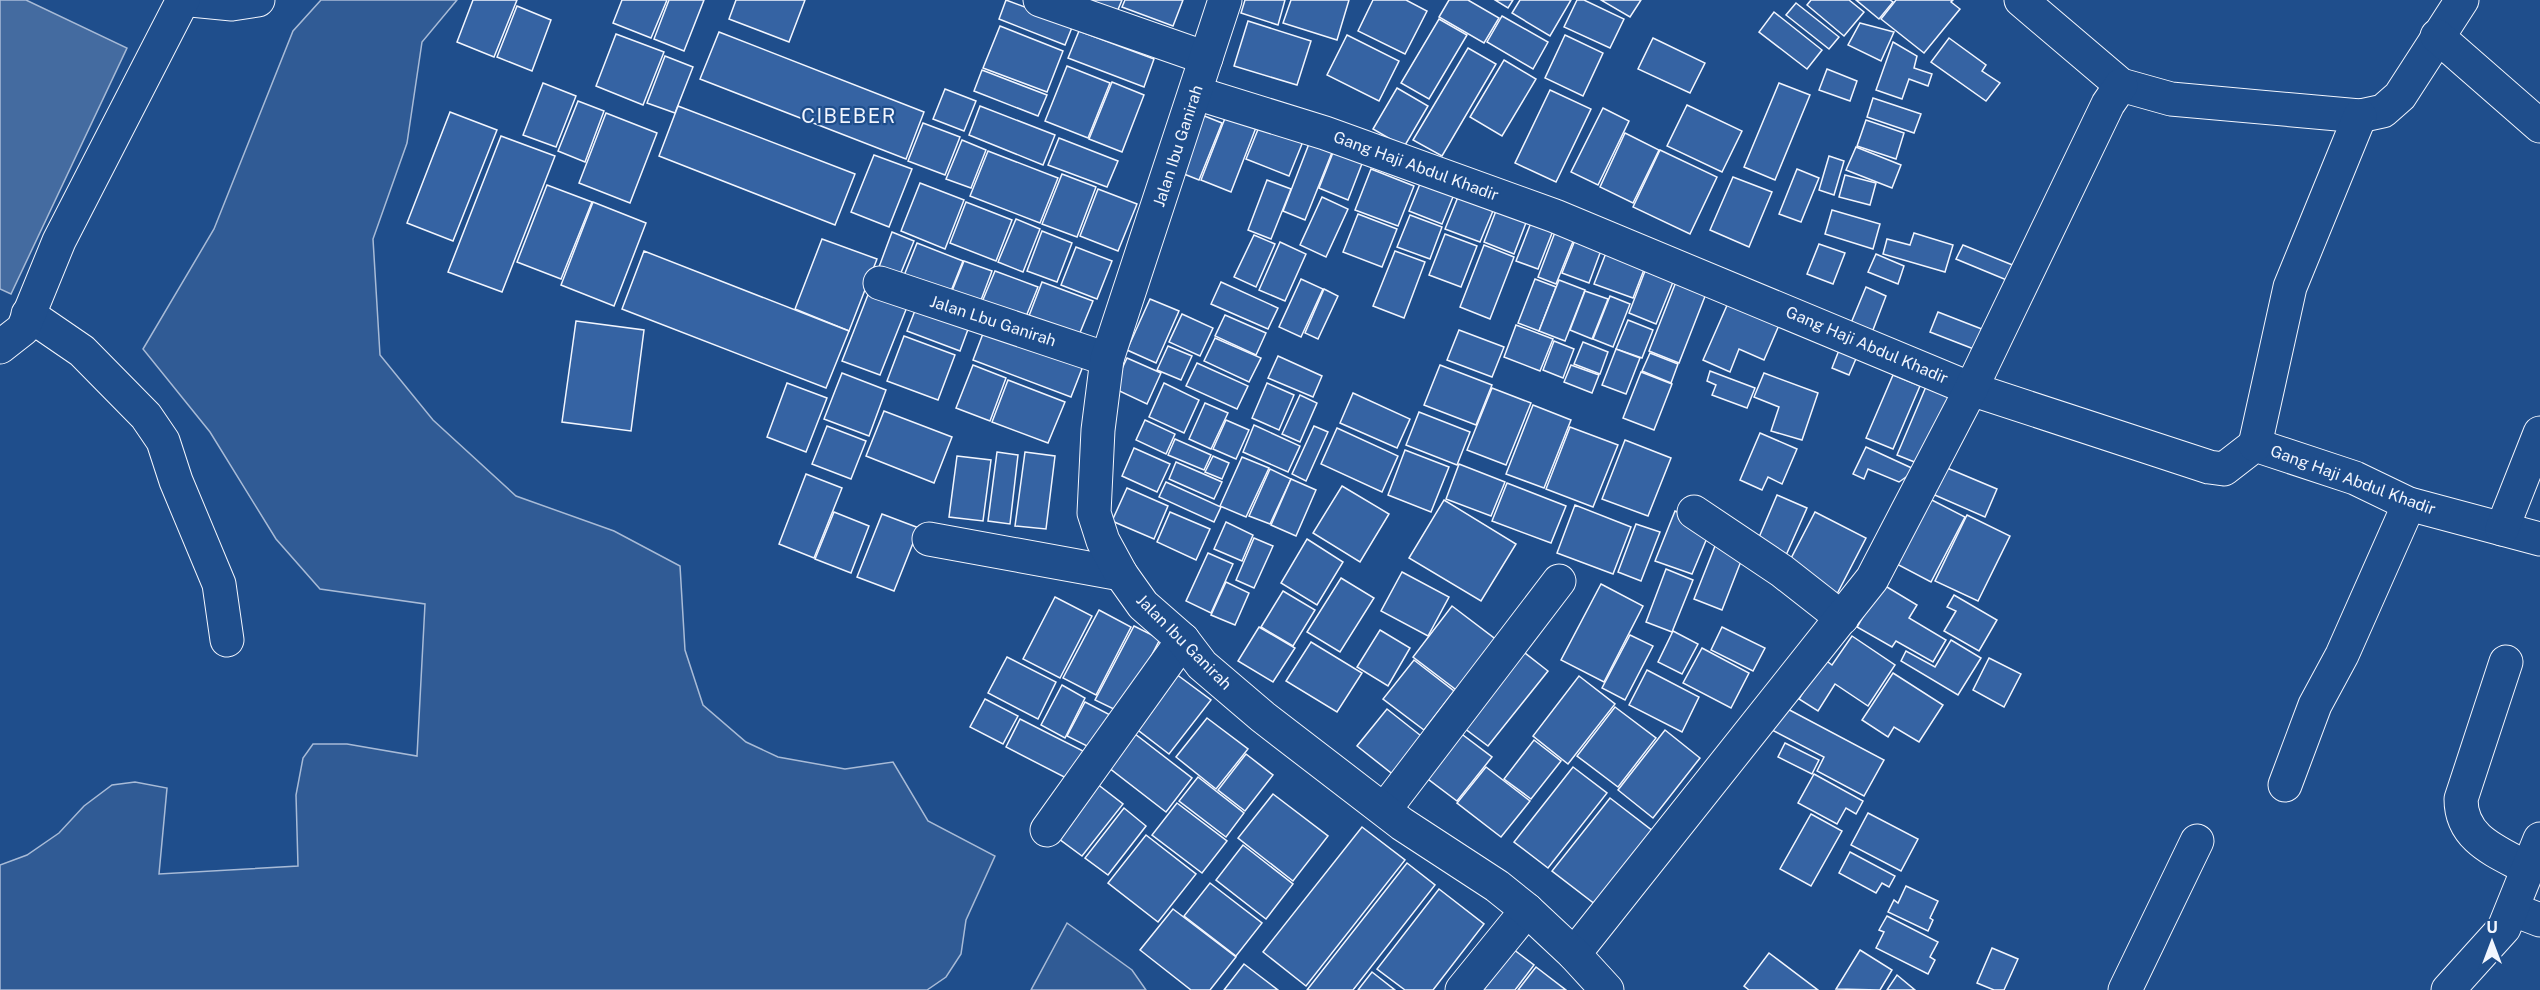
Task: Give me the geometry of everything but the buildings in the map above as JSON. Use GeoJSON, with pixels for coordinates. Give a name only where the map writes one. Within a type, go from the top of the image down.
{"type":"FeatureCollection","features":[{"type":"Feature","properties":{"kind":"street"},"geometry":{"type":"LineString","coordinates":[[0,347],[23,329],[59,241],[183,0]]}},
{"type":"Feature","properties":{"kind":"street"},"geometry":{"type":"LineString","coordinates":[[191,0],[232,4],[258,0]]}},
{"type":"Feature","properties":{"kind":"street"},"geometry":{"type":"LineString","coordinates":[[1040,0],[1206,58]]}},
{"type":"Feature","properties":{"kind":"street","name":"Jalan Ibu Ganirah"},"geometry":{"type":"LineString","coordinates":[[1226,0],[1107,359],[1098,430],[1094,513],[1103,541],[1121,574],[1143,604],[1183,640],[1203,665],[1263,717],[1402,824],[1497,886],[1527,910],[1574,954],[1607,990]]}},
{"type":"Feature","properties":{"kind":"street"},"geometry":{"type":"LineString","coordinates":[[2021,0],[2121,85],[2171,99],[2360,116],[2384,111],[2400,96],[2462,0]]}},
{"type":"Feature","properties":{"kind":"street"},"geometry":{"type":"LineString","coordinates":[[2437,36],[2540,126]]}},
{"type":"Feature","properties":{"kind":"street"},"geometry":{"type":"LineString","coordinates":[[1574,954],[1872,579],[1971,389],[2080,160],[2108,105],[2121,85]]}},
{"type":"Feature","properties":{"kind":"street","name":"Gang Haji Abdul Khadir"},"geometry":{"type":"LineString","coordinates":[[1196,93],[1325,133],[1555,216],[1971,389],[2209,467],[2224,469],[2254,445],[2355,478],[2409,504],[2540,539]]}},
{"type":"Feature","properties":{"kind":"street"},"geometry":{"type":"LineString","coordinates":[[2254,445],[2290,287],[2360,116]]}},
{"type":"Feature","properties":{"kind":"street","name":"Jalan Lbu Ganirah"},"geometry":{"type":"LineString","coordinates":[[880,283],[1107,359]]}},
{"type":"Feature","properties":{"kind":"street"},"geometry":{"type":"LineString","coordinates":[[28,314],[82,351],[146,416],[163,441],[176,481],[219,584],[227,640]]}},
{"type":"Feature","properties":{"kind":"street"},"geometry":{"type":"LineString","coordinates":[[2502,529],[2540,433]]}},
{"type":"Feature","properties":{"kind":"street"},"geometry":{"type":"LineString","coordinates":[[2285,785],[2315,705],[2342,655],[2409,504]]}},
{"type":"Feature","properties":{"kind":"street"},"geometry":{"type":"LineString","coordinates":[[1694,512],[1782,571],[1842,618]]}},
{"type":"Feature","properties":{"kind":"street"},"geometry":{"type":"LineString","coordinates":[[930,539],[1121,574]]}},
{"type":"Feature","properties":{"kind":"street"},"geometry":{"type":"LineString","coordinates":[[1385,809],[1559,581]]}},
{"type":"Feature","properties":{"kind":"street"},"geometry":{"type":"LineString","coordinates":[[1047,830],[1183,640]]}},
{"type":"Feature","properties":{"kind":"street"},"geometry":{"type":"LineString","coordinates":[[2506,662],[2460,799],[2460,809],[2463,821],[2478,840],[2527,868]]}},
{"type":"Feature","properties":{"kind":"street"},"geometry":{"type":"LineString","coordinates":[[2448,990],[2504,928],[2527,915],[2527,868],[2540,839]]}},
{"type":"Feature","properties":{"kind":"street"},"geometry":{"type":"LineString","coordinates":[[2125,990],[2197,841]]}},
{"type":"Feature","properties":{"kind":"street"},"geometry":{"type":"LineString","coordinates":[[1462,990],[1527,910]]}},
{"type":"Feature","properties":{"kind":"shaded area"},"geometry":{"type":"Polygon","coordinates":[[[0,0],[26,0],[127,48],[11,294],[0,289],[0,0]]]}},
{"type":"Feature","properties":{"kind":"shaded area"},"geometry":{"type":"Polygon","coordinates":[[[321,0],[457,0],[422,42],[407,143],[373,239],[380,355],[433,420],[516,496],[614,531],[680,566],[685,650],[703,705],[746,742],[778,757],[845,769],[893,762],[928,821],[995,856],[966,920],[961,954],[946,977],[927,990],[0,990],[0,865],[27,855],[59,833],[84,806],[112,785],[135,782],[167,788],[159,874],[298,866],[296,795],[303,758],[313,744],[347,744],[417,756],[425,604],[320,589],[276,539],[210,432],[143,349],[214,229],[293,31],[321,0]]]}},
{"type":"Feature","properties":{"kind":"shaded area"},"geometry":{"type":"Polygon","coordinates":[[[1067,923],[1132,970],[1146,990],[1031,990],[1067,923]]]}},
{"type":"Feature","properties":{"kind":"district","name":"CIBEBER"},"geometry":{"type":"Point","coordinates":[849,116]}}]}
